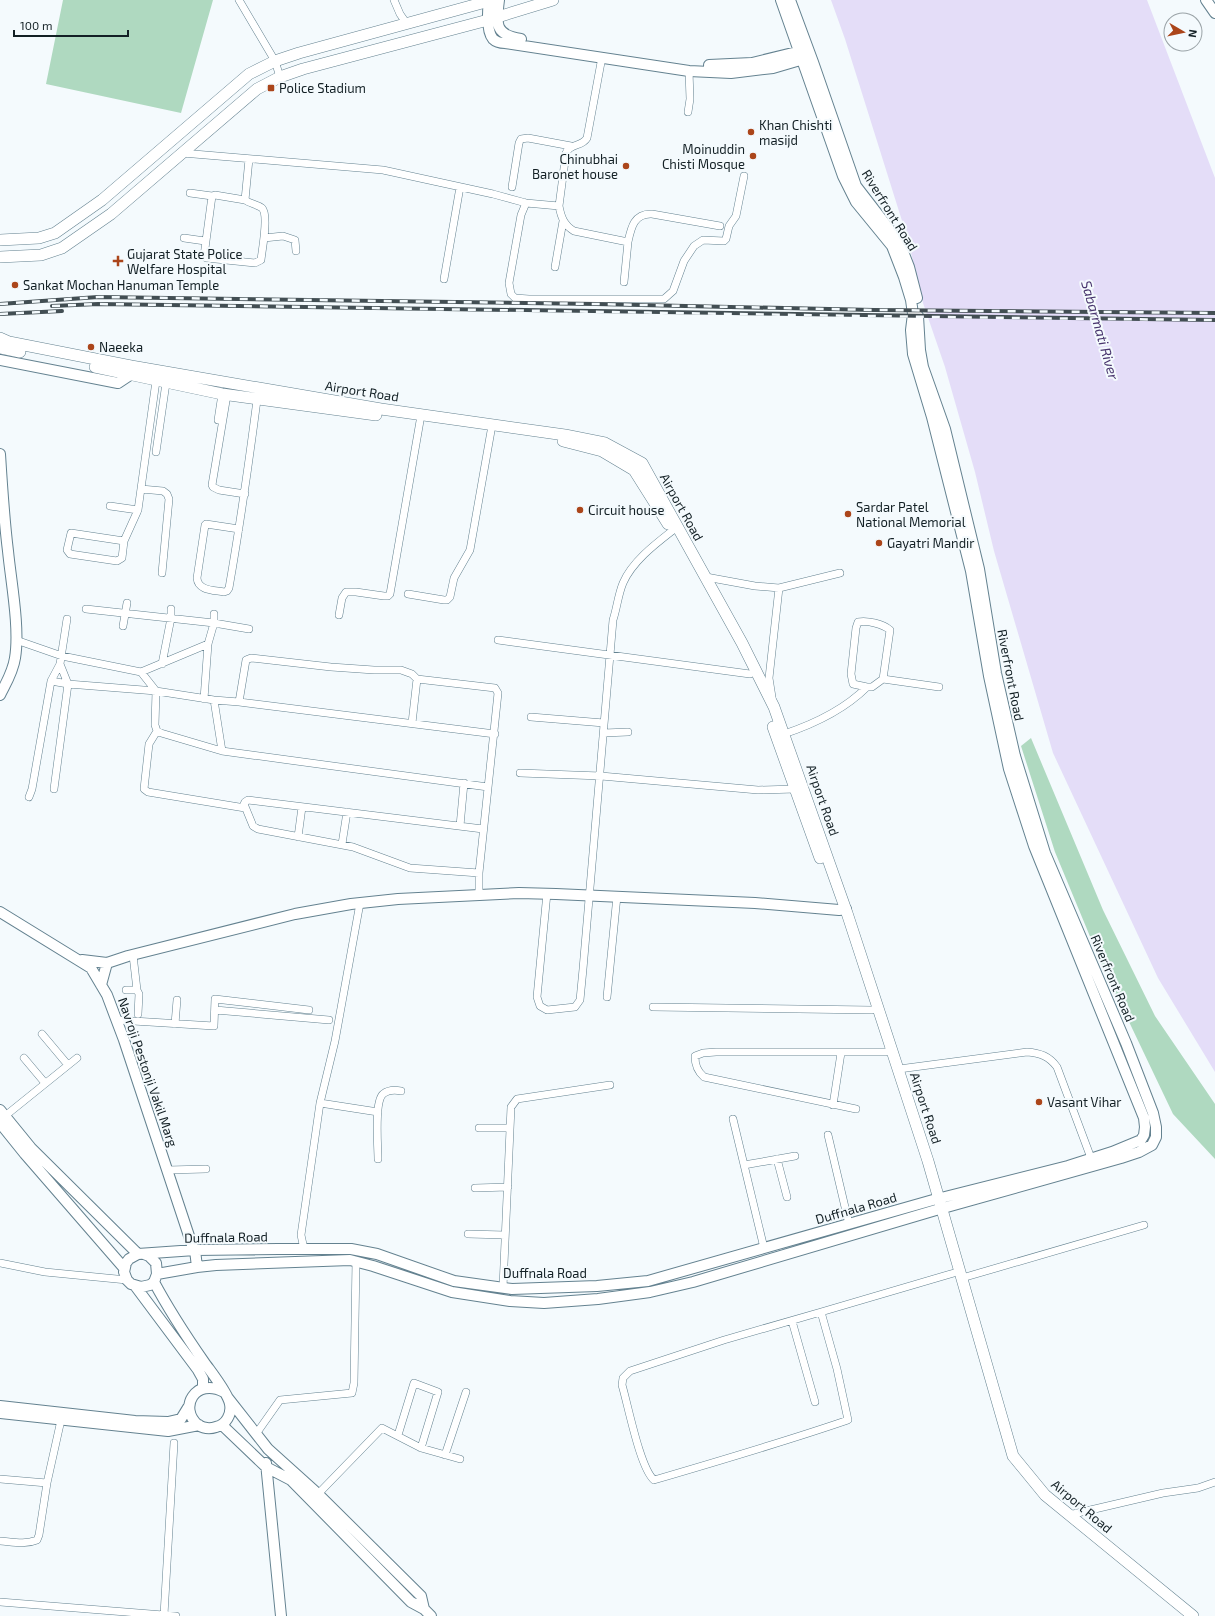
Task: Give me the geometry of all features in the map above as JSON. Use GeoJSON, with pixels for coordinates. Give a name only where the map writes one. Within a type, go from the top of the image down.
{"type":"FeatureCollection","features":[{"type":"Feature","properties":{"kind":"main road"},"geometry":{"type":"LineString","coordinates":[[0,240],[39,238],[55,233],[102,200],[249,74],[274,61],[493,0],[491,37],[496,41],[689,71],[731,72],[773,68],[805,54]]}},
{"type":"Feature","properties":{"kind":"main road"},"geometry":{"type":"LineString","coordinates":[[0,257],[42,255],[62,248],[111,214],[257,89],[280,77],[303,69],[553,0]]}},
{"type":"Feature","properties":{"kind":"main road","name":"Riverfront Road"},"geometry":{"type":"LineString","coordinates":[[781,0],[805,54],[856,186],[890,230],[902,250],[909,267],[919,307],[918,323],[923,367],[945,429],[979,569],[996,672],[1014,756],[1045,853],[1126,1043],[1153,1113],[1156,1127],[1156,1137],[1152,1145],[1139,1152],[938,1205]]}},
{"type":"Feature","properties":{"kind":"main road","name":"Riverfront Road"},"geometry":{"type":"LineString","coordinates":[[790,0],[805,54],[843,176],[856,202],[892,246],[904,277],[911,300],[913,314],[911,342],[913,354],[932,417],[971,571],[989,676],[1009,769],[1034,846],[1144,1118],[1144,1135],[1141,1140],[1112,1152],[938,1205]]}},
{"type":"Feature","properties":{"kind":"main road"},"geometry":{"type":"LineString","coordinates":[[1206,0],[1215,13]]}},
{"type":"Feature","properties":{"kind":"main road"},"geometry":{"type":"LineString","coordinates":[[492,18],[501,32],[511,38],[685,64],[736,65],[805,54]]}},
{"type":"Feature","properties":{"kind":"main road"},"geometry":{"type":"LineString","coordinates":[[0,338],[9,342],[109,366]]}},
{"type":"Feature","properties":{"kind":"main road"},"geometry":{"type":"LineString","coordinates":[[0,348],[109,366]]}},
{"type":"Feature","properties":{"kind":"main road"},"geometry":{"type":"LineString","coordinates":[[0,360],[118,383],[130,371]]}},
{"type":"Feature","properties":{"kind":"main road","name":"Airport Road"},"geometry":{"type":"LineString","coordinates":[[109,366],[130,371],[566,435],[605,443],[642,463],[742,643],[774,707],[784,734],[899,1069],[958,1276],[1007,1459],[1045,1495],[1193,1616]]}},
{"type":"Feature","properties":{"kind":"main road","name":"Airport Road"},"geometry":{"type":"LineString","coordinates":[[130,371],[161,382],[257,400],[420,421],[564,442],[602,451],[634,470],[672,531],[768,710],[795,788],[843,909],[872,1010],[938,1205]]}},
{"type":"Feature","properties":{"kind":"main road"},"geometry":{"type":"LineString","coordinates":[[0,454],[6,537],[15,613],[16,640],[15,658],[10,676],[0,695]]}},
{"type":"Feature","properties":{"kind":"main road"},"geometry":{"type":"LineString","coordinates":[[78,960],[107,963],[296,914],[360,903],[398,899],[547,893],[755,903],[843,909]]}},
{"type":"Feature","properties":{"kind":"main road","name":"Navroji Pestonji Vakil Marg"},"geometry":{"type":"LineString","coordinates":[[0,912],[91,968],[101,985],[117,1020],[142,1090],[192,1245],[195,1250],[197,1267]]}},
{"type":"Feature","properties":{"kind":"main road"},"geometry":{"type":"LineString","coordinates":[[101,985],[107,963]]}},
{"type":"Feature","properties":{"kind":"main road"},"geometry":{"type":"LineString","coordinates":[[2,1117],[31,1148],[141,1254],[149,1256],[156,1264],[156,1278],[171,1314],[226,1395],[256,1434],[268,1449],[318,1494],[421,1596],[427,1612]]}},
{"type":"Feature","properties":{"kind":"main road"},"geometry":{"type":"LineString","coordinates":[[0,1406],[135,1421],[168,1422],[181,1419],[189,1406],[191,1399],[196,1392],[203,1388],[203,1379],[198,1370],[136,1286],[127,1280],[124,1268],[24,1154],[2,1117]]}},
{"type":"Feature","properties":{"kind":"main road"},"geometry":{"type":"LineString","coordinates":[[136,1286],[146,1287],[156,1278],[197,1267],[350,1260],[374,1266],[452,1292],[510,1301],[544,1303],[598,1299],[650,1292],[693,1282],[938,1205]]}},
{"type":"Feature","properties":{"kind":"main road","name":"Duffnala Road"},"geometry":{"type":"LineString","coordinates":[[141,1254],[195,1250],[351,1248],[377,1254],[454,1282],[512,1288],[597,1286],[648,1281],[849,1224],[938,1205]]}},
{"type":"Feature","properties":{"kind":"main road"},"geometry":{"type":"LineString","coordinates":[[124,1268],[129,1259],[141,1254]]}},
{"type":"Feature","properties":{"kind":"main road"},"geometry":{"type":"LineString","coordinates":[[0,1414],[168,1431],[199,1425],[210,1428],[222,1424],[227,1419],[230,1412],[226,1395],[215,1388],[208,1387],[196,1392]]}},
{"type":"Feature","properties":{"kind":"main road"},"geometry":{"type":"LineString","coordinates":[[189,1406],[192,1417],[199,1425]]}},
{"type":"Feature","properties":{"kind":"main road"},"geometry":{"type":"LineString","coordinates":[[222,1424],[266,1467],[291,1480],[411,1602],[427,1612]]}},
{"type":"Feature","properties":{"kind":"main road"},"geometry":{"type":"LineString","coordinates":[[268,1449],[266,1467],[281,1616]]}},
{"type":"Feature","properties":{"kind":"main road","name":"Airport Road"},"geometry":{"type":"LineString","coordinates":[[1029,1481],[1040,1500],[1183,1616]]}},
{"type":"Feature","properties":{"kind":"street"},"geometry":{"type":"LineString","coordinates":[[239,0],[274,61],[280,77]]}},
{"type":"Feature","properties":{"kind":"street"},"geometry":{"type":"LineString","coordinates":[[394,0],[400,14],[407,24]]}},
{"type":"Feature","properties":{"kind":"street"},"geometry":{"type":"LineString","coordinates":[[512,188],[519,143],[521,139],[528,138],[571,146],[582,143],[587,138],[602,57]]}},
{"type":"Feature","properties":{"kind":"street"},"geometry":{"type":"LineString","coordinates":[[688,112],[690,99],[689,71]]}},
{"type":"Feature","properties":{"kind":"street"},"geometry":{"type":"LineString","coordinates":[[555,266],[563,221],[559,206],[566,153],[567,149],[571,146]]}},
{"type":"Feature","properties":{"kind":"street"},"geometry":{"type":"LineString","coordinates":[[182,153],[383,170],[526,203],[559,206]]}},
{"type":"Feature","properties":{"kind":"street"},"geometry":{"type":"LineString","coordinates":[[245,200],[249,159]]}},
{"type":"Feature","properties":{"kind":"street"},"geometry":{"type":"LineString","coordinates":[[526,203],[521,215],[510,284],[511,294],[515,298],[529,300],[664,299],[673,291],[684,262],[694,246],[703,240],[724,241],[726,239],[729,226],[736,216],[744,176]]}},
{"type":"Feature","properties":{"kind":"street"},"geometry":{"type":"LineString","coordinates":[[444,279],[460,187]]}},
{"type":"Feature","properties":{"kind":"street"},"geometry":{"type":"LineString","coordinates":[[190,193],[245,200],[264,209],[264,238],[261,260],[256,263],[206,258],[203,253],[212,196]]}},
{"type":"Feature","properties":{"kind":"street"},"geometry":{"type":"LineString","coordinates":[[624,282],[631,228],[642,214],[652,214],[720,226]]}},
{"type":"Feature","properties":{"kind":"street"},"geometry":{"type":"LineString","coordinates":[[563,221],[574,231],[628,242]]}},
{"type":"Feature","properties":{"kind":"street"},"geometry":{"type":"LineString","coordinates":[[264,238],[283,236],[295,240],[296,251]]}},
{"type":"Feature","properties":{"kind":"street"},"geometry":{"type":"LineString","coordinates":[[184,238],[205,241]]}},
{"type":"Feature","properties":{"kind":"street"},"geometry":{"type":"LineString","coordinates":[[156,452],[161,382]]}},
{"type":"Feature","properties":{"kind":"street"},"geometry":{"type":"LineString","coordinates":[[124,541],[71,533],[67,550],[70,554],[120,560],[122,558],[124,541],[128,528],[138,510],[161,382]]}},
{"type":"Feature","properties":{"kind":"street"},"geometry":{"type":"LineString","coordinates":[[213,453],[224,394]]}},
{"type":"Feature","properties":{"kind":"street"},"geometry":{"type":"LineString","coordinates":[[224,394],[213,487],[219,490],[245,494]]}},
{"type":"Feature","properties":{"kind":"street"},"geometry":{"type":"LineString","coordinates":[[239,529],[205,525],[197,578],[197,584],[201,588],[227,591],[229,588],[245,494],[257,400]]}},
{"type":"Feature","properties":{"kind":"street"},"geometry":{"type":"LineString","coordinates":[[339,615],[342,598],[346,592],[384,596],[388,596],[390,594],[420,421]]}},
{"type":"Feature","properties":{"kind":"street"},"geometry":{"type":"LineString","coordinates":[[408,594],[444,600],[447,600],[450,597],[454,578],[470,550],[491,431]]}},
{"type":"Feature","properties":{"kind":"street"},"geometry":{"type":"LineString","coordinates":[[141,489],[163,491],[167,494],[169,499],[162,573]]}},
{"type":"Feature","properties":{"kind":"street"},"geometry":{"type":"LineString","coordinates":[[110,506],[138,510]]}},
{"type":"Feature","properties":{"kind":"street"},"geometry":{"type":"LineString","coordinates":[[547,893],[537,997],[540,1006],[547,1010],[575,1007],[580,1000],[614,620],[623,584],[635,564],[672,531]]}},
{"type":"Feature","properties":{"kind":"street"},"geometry":{"type":"LineString","coordinates":[[706,577],[755,586],[779,588],[840,573]]}},
{"type":"Feature","properties":{"kind":"street"},"geometry":{"type":"LineString","coordinates":[[774,707],[769,678],[779,588]]}},
{"type":"Feature","properties":{"kind":"street"},"geometry":{"type":"LineString","coordinates":[[123,626],[126,603]]}},
{"type":"Feature","properties":{"kind":"street"},"geometry":{"type":"LineString","coordinates":[[162,664],[171,608]]}},
{"type":"Feature","properties":{"kind":"street"},"geometry":{"type":"LineString","coordinates":[[86,609],[214,623],[250,630]]}},
{"type":"Feature","properties":{"kind":"street"},"geometry":{"type":"LineString","coordinates":[[204,699],[208,644],[214,623],[214,614]]}},
{"type":"Feature","properties":{"kind":"street"},"geometry":{"type":"LineString","coordinates":[[29,797],[32,789],[51,681],[60,664],[62,656],[67,619]]}},
{"type":"Feature","properties":{"kind":"street"},"geometry":{"type":"LineString","coordinates":[[883,679],[890,630],[886,627],[863,621],[858,622],[851,674],[853,684],[872,687],[883,679],[939,688]]}},
{"type":"Feature","properties":{"kind":"street"},"geometry":{"type":"LineString","coordinates":[[16,640],[62,656],[141,672],[208,644]]}},
{"type":"Feature","properties":{"kind":"street"},"geometry":{"type":"LineString","coordinates":[[498,640],[750,674]]}},
{"type":"Feature","properties":{"kind":"street"},"geometry":{"type":"LineString","coordinates":[[239,702],[246,660],[248,658],[330,667],[401,670],[412,674],[417,679],[495,688],[498,690],[495,734],[479,872],[479,896]]}},
{"type":"Feature","properties":{"kind":"street"},"geometry":{"type":"LineString","coordinates":[[54,789],[68,684],[60,664]]}},
{"type":"Feature","properties":{"kind":"street"},"geometry":{"type":"LineString","coordinates":[[141,672],[156,691],[155,725],[157,731],[161,733],[222,751],[488,787]]}},
{"type":"Feature","properties":{"kind":"street"},"geometry":{"type":"LineString","coordinates":[[412,723],[417,679]]}},
{"type":"Feature","properties":{"kind":"street"},"geometry":{"type":"LineString","coordinates":[[51,681],[68,684],[156,691],[204,699],[239,702],[495,734]]}},
{"type":"Feature","properties":{"kind":"street"},"geometry":{"type":"LineString","coordinates":[[784,734],[807,726],[855,699],[867,687]]}},
{"type":"Feature","properties":{"kind":"street"},"geometry":{"type":"LineString","coordinates":[[214,700],[222,751]]}},
{"type":"Feature","properties":{"kind":"street"},"geometry":{"type":"LineString","coordinates":[[531,717],[604,723]]}},
{"type":"Feature","properties":{"kind":"street"},"geometry":{"type":"LineString","coordinates":[[157,731],[149,744],[144,789],[148,792],[246,808]]}},
{"type":"Feature","properties":{"kind":"street"},"geometry":{"type":"LineString","coordinates":[[604,733],[628,732]]}},
{"type":"Feature","properties":{"kind":"street"},"geometry":{"type":"LineString","coordinates":[[520,773],[601,776],[758,790],[795,788]]}},
{"type":"Feature","properties":{"kind":"street"},"geometry":{"type":"LineString","coordinates":[[460,826],[464,783]]}},
{"type":"Feature","properties":{"kind":"street"},"geometry":{"type":"LineString","coordinates":[[479,872],[410,868],[342,844],[255,828],[244,804],[248,800],[483,829]]}},
{"type":"Feature","properties":{"kind":"street"},"geometry":{"type":"LineString","coordinates":[[298,837],[302,807]]}},
{"type":"Feature","properties":{"kind":"street"},"geometry":{"type":"LineString","coordinates":[[342,844],[347,812]]}},
{"type":"Feature","properties":{"kind":"street"},"geometry":{"type":"LineString","coordinates":[[607,997],[617,896]]}},
{"type":"Feature","properties":{"kind":"street"},"geometry":{"type":"LineString","coordinates":[[304,1249],[301,1235],[320,1103],[335,1041],[360,903]]}},
{"type":"Feature","properties":{"kind":"street"},"geometry":{"type":"LineString","coordinates":[[133,956],[136,990],[139,994],[138,1014]]}},
{"type":"Feature","properties":{"kind":"street"},"geometry":{"type":"LineString","coordinates":[[126,990],[136,990]]}},
{"type":"Feature","properties":{"kind":"street"},"geometry":{"type":"LineString","coordinates":[[117,1020],[214,1026],[215,999],[309,1010]]}},
{"type":"Feature","properties":{"kind":"street"},"geometry":{"type":"LineString","coordinates":[[175,1024],[177,1000]]}},
{"type":"Feature","properties":{"kind":"street"},"geometry":{"type":"LineString","coordinates":[[653,1007],[872,1010]]}},
{"type":"Feature","properties":{"kind":"street"},"geometry":{"type":"LineString","coordinates":[[215,1010],[329,1020]]}},
{"type":"Feature","properties":{"kind":"street"},"geometry":{"type":"LineString","coordinates":[[42,1034],[68,1065]]}},
{"type":"Feature","properties":{"kind":"street"},"geometry":{"type":"LineString","coordinates":[[856,1109],[704,1077],[698,1072],[695,1064],[695,1056],[703,1053],[716,1052],[886,1052]]}},
{"type":"Feature","properties":{"kind":"street"},"geometry":{"type":"LineString","coordinates":[[834,1105],[841,1052]]}},
{"type":"Feature","properties":{"kind":"street"},"geometry":{"type":"LineString","coordinates":[[899,1069],[1027,1052],[1040,1054],[1048,1058],[1057,1066],[1091,1158]]}},
{"type":"Feature","properties":{"kind":"street"},"geometry":{"type":"LineString","coordinates":[[24,1058],[45,1083]]}},
{"type":"Feature","properties":{"kind":"street"},"geometry":{"type":"LineString","coordinates":[[2,1117],[77,1058]]}},
{"type":"Feature","properties":{"kind":"street"},"geometry":{"type":"LineString","coordinates":[[503,1287],[512,1106],[517,1099],[610,1085]]}},
{"type":"Feature","properties":{"kind":"street"},"geometry":{"type":"LineString","coordinates":[[378,1159],[378,1112],[380,1100],[383,1094],[394,1090],[402,1091]]}},
{"type":"Feature","properties":{"kind":"street"},"geometry":{"type":"LineString","coordinates":[[320,1103],[378,1112]]}},
{"type":"Feature","properties":{"kind":"street"},"geometry":{"type":"LineString","coordinates":[[733,1119],[764,1248]]}},
{"type":"Feature","properties":{"kind":"street"},"geometry":{"type":"LineString","coordinates":[[479,1128],[510,1128]]}},
{"type":"Feature","properties":{"kind":"street"},"geometry":{"type":"LineString","coordinates":[[828,1135],[849,1224]]}},
{"type":"Feature","properties":{"kind":"street"},"geometry":{"type":"LineString","coordinates":[[744,1165],[795,1156]]}},
{"type":"Feature","properties":{"kind":"street"},"geometry":{"type":"LineString","coordinates":[[777,1159],[787,1197]]}},
{"type":"Feature","properties":{"kind":"street"},"geometry":{"type":"LineString","coordinates":[[168,1170],[206,1169]]}},
{"type":"Feature","properties":{"kind":"street"},"geometry":{"type":"LineString","coordinates":[[475,1188],[508,1187]]}},
{"type":"Feature","properties":{"kind":"street"},"geometry":{"type":"LineString","coordinates":[[821,1312],[837,1370],[848,1420],[789,1441],[728,1459],[654,1480],[651,1477],[644,1464],[622,1385],[623,1378],[630,1371],[724,1340],[792,1321],[807,1315],[958,1276],[1144,1225]]}},
{"type":"Feature","properties":{"kind":"street"},"geometry":{"type":"LineString","coordinates":[[468,1234],[505,1236]]}},
{"type":"Feature","properties":{"kind":"street"},"geometry":{"type":"LineString","coordinates":[[256,1434],[280,1400],[352,1393],[354,1384],[356,1261]]}},
{"type":"Feature","properties":{"kind":"street"},"geometry":{"type":"LineString","coordinates":[[0,1263],[45,1272],[127,1280]]}},
{"type":"Feature","properties":{"kind":"street"},"geometry":{"type":"LineString","coordinates":[[792,1321],[815,1402]]}},
{"type":"Feature","properties":{"kind":"street"},"geometry":{"type":"LineString","coordinates":[[398,1435],[414,1383],[438,1392],[421,1448]]}},
{"type":"Feature","properties":{"kind":"street"},"geometry":{"type":"LineString","coordinates":[[445,1455],[466,1392]]}},
{"type":"Feature","properties":{"kind":"street"},"geometry":{"type":"LineString","coordinates":[[0,1541],[31,1543],[37,1540],[47,1483],[61,1420]]}},
{"type":"Feature","properties":{"kind":"street"},"geometry":{"type":"LineString","coordinates":[[318,1494],[382,1428],[421,1448],[460,1459]]}},
{"type":"Feature","properties":{"kind":"street"},"geometry":{"type":"LineString","coordinates":[[164,1615],[174,1443]]}},
{"type":"Feature","properties":{"kind":"street"},"geometry":{"type":"LineString","coordinates":[[0,1479],[47,1483]]}},
{"type":"Feature","properties":{"kind":"street"},"geometry":{"type":"LineString","coordinates":[[1069,1515],[1163,1493],[1198,1488],[1215,1482]]}},
{"type":"Feature","properties":{"kind":"street"},"geometry":{"type":"LineString","coordinates":[[0,1602],[176,1616]]}},
{"type":"Feature","properties":{"kind":"green space"},"geometry":{"type":"Polygon","coordinates":[[[63,0],[213,0],[181,113],[46,84],[63,0]]]}},
{"type":"Feature","properties":{"kind":"green space"},"geometry":{"type":"Polygon","coordinates":[[[1031,738],[1103,910],[1155,1016],[1215,1104],[1215,1159],[1173,1114],[1101,963],[1055,852],[1021,746],[1031,738]]]}},
{"type":"Feature","properties":{"kind":"water","name":"Sabarmati River"},"geometry":{"type":"Polygon","coordinates":[[[831,0],[1147,0],[1163,42],[1163,52],[1167,52],[1215,178],[1215,1072],[1158,978],[1053,753],[994,551],[975,472],[945,367],[923,303],[908,240],[845,39],[831,0]]]}},
{"type":"Feature","properties":{"kind":"railway"},"geometry":{"type":"LineString","coordinates":[[0,304],[98,297],[596,304],[874,310],[1215,313]]}},
{"type":"Feature","properties":{"kind":"railway"},"geometry":{"type":"LineString","coordinates":[[52,306],[98,304],[1215,320]]}},
{"type":"Feature","properties":{"kind":"railway"},"geometry":{"type":"LineString","coordinates":[[0,314],[62,311]]}},
{"type":"Feature","properties":{"kind":"place","name":"Police Stadium"},"geometry":{"type":"Point","coordinates":[271,88]}},
{"type":"Feature","properties":{"kind":"place","name":"Khan Chishti masijd"},"geometry":{"type":"Point","coordinates":[751,132]}},
{"type":"Feature","properties":{"kind":"place","name":"Moinuddin Chisti Mosque"},"geometry":{"type":"Point","coordinates":[753,156]}},
{"type":"Feature","properties":{"kind":"place","name":"Chinubhai Baronet house"},"geometry":{"type":"Point","coordinates":[626,166]}},
{"type":"Feature","properties":{"kind":"place","name":"Gujarat State Police Welfare Hospital"},"geometry":{"type":"Point","coordinates":[118,261]}},
{"type":"Feature","properties":{"kind":"place","name":"Sankat Mochan Hanuman Temple"},"geometry":{"type":"Point","coordinates":[15,285]}},
{"type":"Feature","properties":{"kind":"place","name":"Naeeka"},"geometry":{"type":"Point","coordinates":[91,347]}},
{"type":"Feature","properties":{"kind":"place","name":"Circuit house"},"geometry":{"type":"Point","coordinates":[580,510]}},
{"type":"Feature","properties":{"kind":"place","name":"Sardar Patel National Memorial"},"geometry":{"type":"Point","coordinates":[848,514]}},
{"type":"Feature","properties":{"kind":"place","name":"Gayatri Mandir"},"geometry":{"type":"Point","coordinates":[879,543]}},
{"type":"Feature","properties":{"kind":"place","name":"Vasant Vihar"},"geometry":{"type":"Point","coordinates":[1039,1102]}}]}
